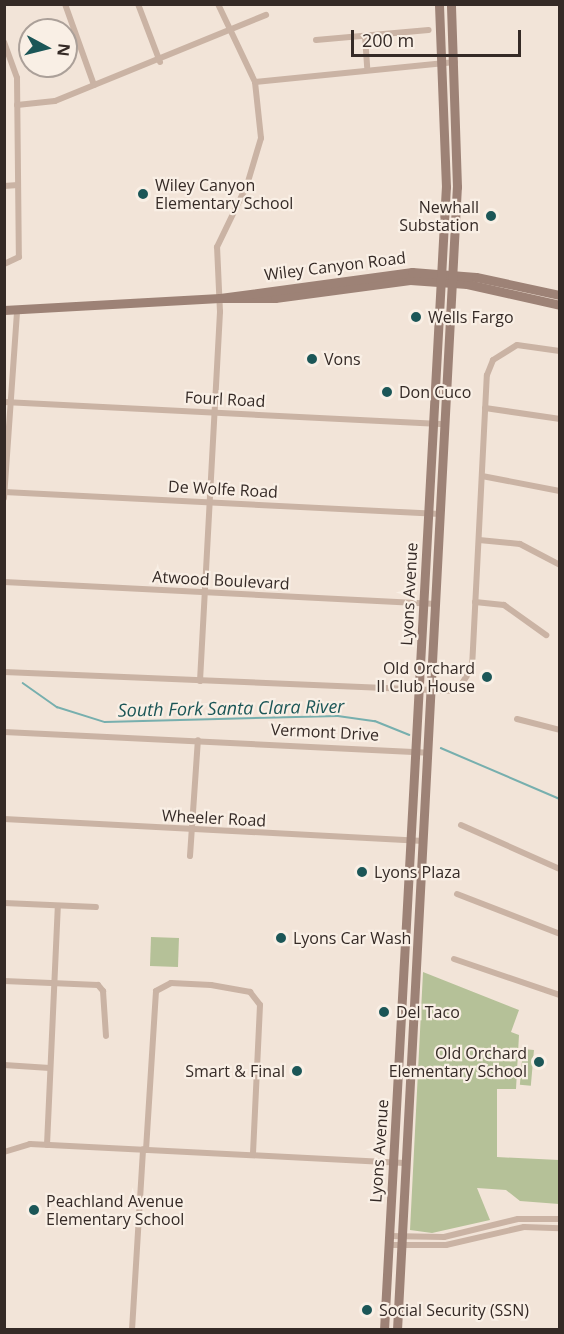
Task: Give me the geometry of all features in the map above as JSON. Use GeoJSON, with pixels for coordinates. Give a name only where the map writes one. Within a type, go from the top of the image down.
{"type":"FeatureCollection","features":[{"type":"Feature","properties":{"kind":"main road","name":"Lyons Avenue"},"geometry":{"type":"LineString","coordinates":[[384,1329],[447,157],[439,4]]}},
{"type":"Feature","properties":{"kind":"main road","name":"Lyons Avenue"},"geometry":{"type":"LineString","coordinates":[[397,1329],[452,278],[455,62],[451,4]]}},
{"type":"Feature","properties":{"kind":"main road","name":"Wiley Canyon Road"},"geometry":{"type":"LineString","coordinates":[[4,310],[18,311],[264,295],[310,290],[387,273],[452,278],[560,295]]}},
{"type":"Feature","properties":{"kind":"main road","name":"Wiley Canyon Road"},"geometry":{"type":"LineString","coordinates":[[452,278],[560,305]]}},
{"type":"Feature","properties":{"kind":"main road"},"geometry":{"type":"LineString","coordinates":[[436,366],[442,373],[445,410]]}},
{"type":"Feature","properties":{"kind":"street"},"geometry":{"type":"LineString","coordinates":[[65,4],[94,85]]}},
{"type":"Feature","properties":{"kind":"street"},"geometry":{"type":"LineString","coordinates":[[138,4],[160,62]]}},
{"type":"Feature","properties":{"kind":"street"},"geometry":{"type":"LineString","coordinates":[[200,681],[215,412],[221,232],[248,185],[261,138],[255,82],[218,4]]}},
{"type":"Feature","properties":{"kind":"street"},"geometry":{"type":"LineString","coordinates":[[17,105],[45,104],[160,62],[232,33],[266,15]]}},
{"type":"Feature","properties":{"kind":"street"},"geometry":{"type":"LineString","coordinates":[[316,40],[429,30]]}},
{"type":"Feature","properties":{"kind":"street"},"geometry":{"type":"LineString","coordinates":[[364,36],[367,67]]}},
{"type":"Feature","properties":{"kind":"street"},"geometry":{"type":"LineString","coordinates":[[4,42],[16,78],[19,257],[4,264]]}},
{"type":"Feature","properties":{"kind":"street"},"geometry":{"type":"LineString","coordinates":[[255,82],[367,67],[455,62]]}},
{"type":"Feature","properties":{"kind":"street"},"geometry":{"type":"LineString","coordinates":[[4,186],[18,185]]}},
{"type":"Feature","properties":{"kind":"street"},"geometry":{"type":"LineString","coordinates":[[4,498],[7,402],[18,311]]}},
{"type":"Feature","properties":{"kind":"street"},"geometry":{"type":"LineString","coordinates":[[4,672],[431,694],[452,693],[468,680],[479,540],[485,408],[493,360],[517,345],[560,351]]}},
{"type":"Feature","properties":{"kind":"street","name":"Fourl Road"},"geometry":{"type":"LineString","coordinates":[[7,402],[445,424]]}},
{"type":"Feature","properties":{"kind":"street"},"geometry":{"type":"LineString","coordinates":[[485,408],[560,419]]}},
{"type":"Feature","properties":{"kind":"street"},"geometry":{"type":"LineString","coordinates":[[482,476],[560,491]]}},
{"type":"Feature","properties":{"kind":"street","name":"De Wolfe Road"},"geometry":{"type":"LineString","coordinates":[[5,492],[440,514]]}},
{"type":"Feature","properties":{"kind":"street"},"geometry":{"type":"LineString","coordinates":[[479,540],[520,544],[560,565]]}},
{"type":"Feature","properties":{"kind":"street","name":"Atwood Boulevard"},"geometry":{"type":"LineString","coordinates":[[4,582],[436,604]]}},
{"type":"Feature","properties":{"kind":"street"},"geometry":{"type":"LineString","coordinates":[[475,602],[504,605],[546,635]]}},
{"type":"Feature","properties":{"kind":"street"},"geometry":{"type":"LineString","coordinates":[[517,719],[560,730]]}},
{"type":"Feature","properties":{"kind":"street","name":"Vermont Drive"},"geometry":{"type":"LineString","coordinates":[[4,732],[428,753]]}},
{"type":"Feature","properties":{"kind":"street"},"geometry":{"type":"LineString","coordinates":[[190,856],[198,740]]}},
{"type":"Feature","properties":{"kind":"street","name":"Wheeler Road"},"geometry":{"type":"LineString","coordinates":[[4,819],[423,841]]}},
{"type":"Feature","properties":{"kind":"street"},"geometry":{"type":"LineString","coordinates":[[461,825],[560,869]]}},
{"type":"Feature","properties":{"kind":"street"},"geometry":{"type":"LineString","coordinates":[[457,894],[560,934]]}},
{"type":"Feature","properties":{"kind":"street"},"geometry":{"type":"LineString","coordinates":[[4,903],[96,907]]}},
{"type":"Feature","properties":{"kind":"street"},"geometry":{"type":"LineString","coordinates":[[46,1145],[58,906]]}},
{"type":"Feature","properties":{"kind":"street"},"geometry":{"type":"LineString","coordinates":[[454,959],[560,995]]}},
{"type":"Feature","properties":{"kind":"street"},"geometry":{"type":"LineString","coordinates":[[4,981],[98,985],[103,991],[106,1036]]}},
{"type":"Feature","properties":{"kind":"street"},"geometry":{"type":"LineString","coordinates":[[132,1329],[156,991],[171,983],[211,985],[250,992],[260,1005],[253,1155]]}},
{"type":"Feature","properties":{"kind":"street"},"geometry":{"type":"LineString","coordinates":[[4,1065],[50,1068]]}},
{"type":"Feature","properties":{"kind":"street"},"geometry":{"type":"LineString","coordinates":[[4,1152],[46,1145],[405,1163]]}},
{"type":"Feature","properties":{"kind":"street"},"geometry":{"type":"LineString","coordinates":[[401,1242],[444,1237],[518,1219],[560,1219]]}},
{"type":"Feature","properties":{"kind":"street"},"geometry":{"type":"LineString","coordinates":[[389,1241],[446,1245],[524,1227],[560,1228]]}},
{"type":"Feature","properties":{"kind":"green space"},"geometry":{"type":"Polygon","coordinates":[[[151,937],[179,938],[178,967],[150,966],[151,937]]]}},
{"type":"Feature","properties":{"kind":"green space"},"geometry":{"type":"Polygon","coordinates":[[[423,972],[519,1010],[511,1032],[519,1035],[516,1089],[497,1089],[497,1157],[559,1160],[559,1204],[520,1201],[506,1190],[477,1188],[490,1220],[432,1233],[410,1230],[423,972]]]}},
{"type":"Feature","properties":{"kind":"green space"},"geometry":{"type":"Polygon","coordinates":[[[523,1049],[534,1050],[531,1086],[520,1085],[523,1049]]]}},
{"type":"Feature","properties":{"kind":"waterway","name":"South Fork Santa Clara River"},"geometry":{"type":"LineString","coordinates":[[23,683],[57,707],[105,722],[338,716],[375,721],[409,735]]}},
{"type":"Feature","properties":{"kind":"waterway","name":"South Fork Santa Clara River"},"geometry":{"type":"LineString","coordinates":[[441,748],[560,799]]}},
{"type":"Feature","properties":{"kind":"place","name":"Wiley Canyon Elementary School"},"geometry":{"type":"Point","coordinates":[143,194]}},
{"type":"Feature","properties":{"kind":"place","name":"Newhall Substation"},"geometry":{"type":"Point","coordinates":[491,216]}},
{"type":"Feature","properties":{"kind":"place","name":"Wells Fargo"},"geometry":{"type":"Point","coordinates":[416,317]}},
{"type":"Feature","properties":{"kind":"place","name":"Vons"},"geometry":{"type":"Point","coordinates":[312,359]}},
{"type":"Feature","properties":{"kind":"place","name":"Don Cuco"},"geometry":{"type":"Point","coordinates":[387,392]}},
{"type":"Feature","properties":{"kind":"place","name":"Old Orchard II Club House"},"geometry":{"type":"Point","coordinates":[487,677]}},
{"type":"Feature","properties":{"kind":"place","name":"Lyons Plaza"},"geometry":{"type":"Point","coordinates":[362,872]}},
{"type":"Feature","properties":{"kind":"place","name":"Lyons Car Wash"},"geometry":{"type":"Point","coordinates":[281,938]}},
{"type":"Feature","properties":{"kind":"place","name":"Del Taco"},"geometry":{"type":"Point","coordinates":[384,1012]}},
{"type":"Feature","properties":{"kind":"place","name":"Old Orchard Elementary School"},"geometry":{"type":"Point","coordinates":[539,1062]}},
{"type":"Feature","properties":{"kind":"place","name":"Smart & Final"},"geometry":{"type":"Point","coordinates":[297,1071]}},
{"type":"Feature","properties":{"kind":"place","name":"Peachland Avenue Elementary School"},"geometry":{"type":"Point","coordinates":[34,1210]}},
{"type":"Feature","properties":{"kind":"place","name":"Social Security (SSN)"},"geometry":{"type":"Point","coordinates":[367,1310]}}]}
